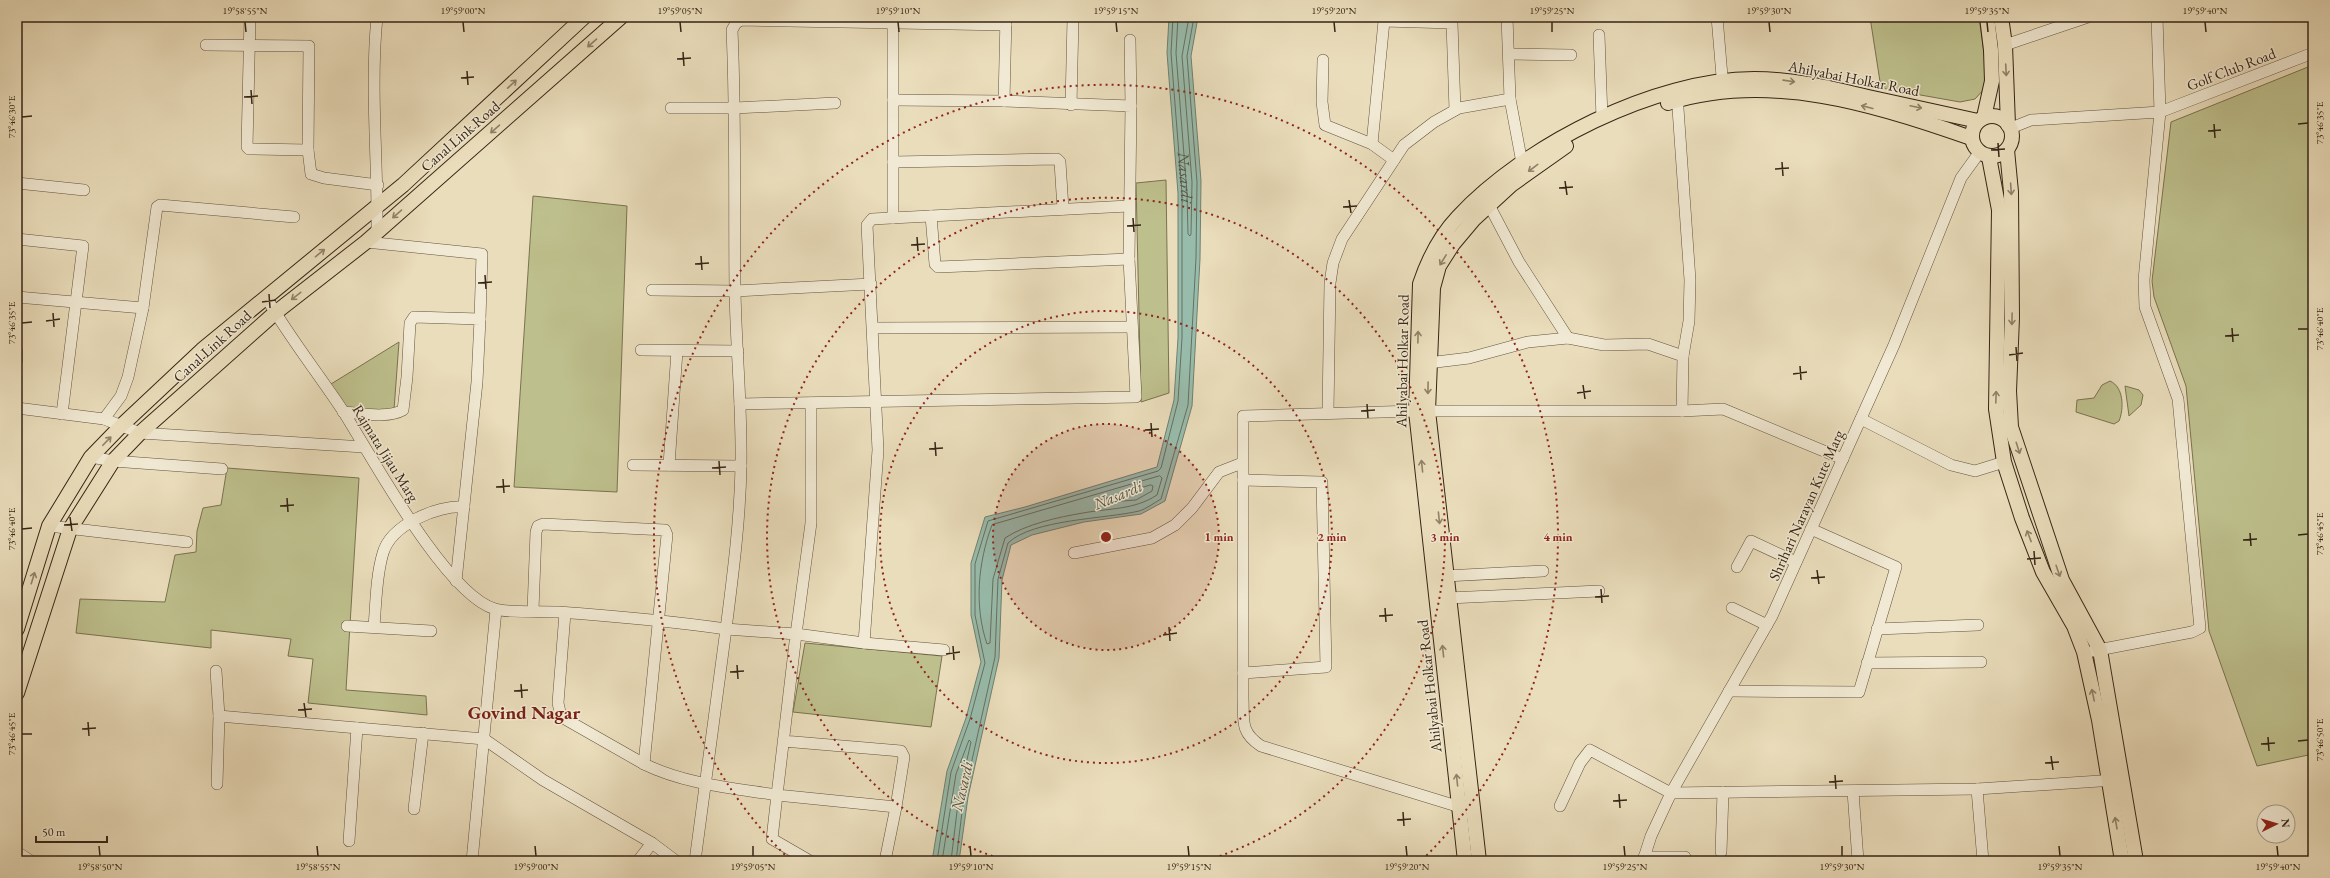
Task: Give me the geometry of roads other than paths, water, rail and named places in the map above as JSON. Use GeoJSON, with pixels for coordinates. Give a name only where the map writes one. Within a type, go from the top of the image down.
{"type":"FeatureCollection","features":[{"type":"Feature","properties":{"kind":"main road","name":"Canal Link Road"},"geometry":{"type":"LineString","coordinates":[[17,628],[49,526],[91,458],[120,426],[202,350],[377,207],[584,17]]}},
{"type":"Feature","properties":{"kind":"main road","name":"Canal Link Road"},"geometry":{"type":"LineString","coordinates":[[17,693],[70,529],[113,461],[140,433],[275,313],[366,242],[622,17]]}},
{"type":"Feature","properties":{"kind":"main road"},"geometry":{"type":"LineString","coordinates":[[1987,17],[1992,50],[1992,81],[1981,119],[1974,126],[1971,138],[1984,155],[1999,210],[2003,380],[2011,427],[2062,580],[2100,650],[2115,780],[2122,861]]}},
{"type":"Feature","properties":{"kind":"main road"},"geometry":{"type":"LineString","coordinates":[[1984,155],[1996,157],[2007,150],[2012,140],[2005,45],[2001,17]]}},
{"type":"Feature","properties":{"kind":"main road","name":"Ahilyabai Holkar Road"},"geometry":{"type":"LineString","coordinates":[[1465,861],[1422,411],[1418,302],[1426,266],[1442,237],[1457,218],[1522,163],[1556,141],[1602,118],[1678,94],[1722,85],[1784,80],[1823,86],[1981,119]]}},
{"type":"Feature","properties":{"kind":"main road","name":"Ahilyabai Holkar Road"},"geometry":{"type":"LineString","coordinates":[[1722,85],[1764,89],[1841,101],[1923,121],[1971,138]]}},
{"type":"Feature","properties":{"kind":"main road","name":"Ahilyabai Holkar Road"},"geometry":{"type":"LineString","coordinates":[[1479,861],[1474,807],[1448,598],[1422,411],[1428,363],[1433,288],[1439,266],[1453,244],[1489,205],[1511,185],[1559,150],[1600,128],[1678,94]]}},
{"type":"Feature","properties":{"kind":"main road"},"geometry":{"type":"LineString","coordinates":[[1981,119],[1998,117],[2010,126]]}},
{"type":"Feature","properties":{"kind":"main road"},"geometry":{"type":"LineString","coordinates":[[2007,150],[2011,192],[2012,318],[2003,380],[1996,409],[2004,462],[2022,518],[2043,572],[2074,626],[2084,652],[2136,861]]}},
{"type":"Feature","properties":{"kind":"street"},"geometry":{"type":"LineString","coordinates":[[250,17],[247,147],[249,149],[308,150]]}},
{"type":"Feature","properties":{"kind":"street"},"geometry":{"type":"LineString","coordinates":[[377,17],[374,118],[378,185],[377,232]]}},
{"type":"Feature","properties":{"kind":"street"},"geometry":{"type":"LineString","coordinates":[[1507,17],[1510,100],[1522,163]]}},
{"type":"Feature","properties":{"kind":"street"},"geometry":{"type":"LineString","coordinates":[[1717,17],[1722,85]]}},
{"type":"Feature","properties":{"kind":"street"},"geometry":{"type":"LineString","coordinates":[[2005,45],[2088,17]]}},
{"type":"Feature","properties":{"kind":"street"},"geometry":{"type":"LineString","coordinates":[[2084,652],[2192,632],[2200,628],[2178,399],[2145,307],[2144,280],[2160,112],[2157,17]]}},
{"type":"Feature","properties":{"kind":"street"},"geometry":{"type":"LineString","coordinates":[[1071,105],[1073,19]]}},
{"type":"Feature","properties":{"kind":"street"},"geometry":{"type":"LineString","coordinates":[[695,861],[738,541],[741,466],[735,291],[735,108],[732,30],[736,23],[741,20],[893,22],[1006,21],[1004,101]]}},
{"type":"Feature","properties":{"kind":"street"},"geometry":{"type":"LineString","coordinates":[[1372,144],[1384,21],[1452,23],[1455,110]]}},
{"type":"Feature","properties":{"kind":"street"},"geometry":{"type":"LineString","coordinates":[[893,22],[893,218]]}},
{"type":"Feature","properties":{"kind":"street"},"geometry":{"type":"LineString","coordinates":[[1599,35],[1602,118]]}},
{"type":"Feature","properties":{"kind":"street"},"geometry":{"type":"LineString","coordinates":[[740,404],[1136,397],[1131,327],[1129,259],[1131,106],[1130,40]]}},
{"type":"Feature","properties":{"kind":"street"},"geometry":{"type":"LineString","coordinates":[[206,45],[306,44],[309,46],[308,150],[310,171],[313,176],[378,185]]}},
{"type":"Feature","properties":{"kind":"street","name":"Golf Club Road"},"geometry":{"type":"LineString","coordinates":[[2160,112],[2313,53]]}},
{"type":"Feature","properties":{"kind":"street"},"geometry":{"type":"LineString","coordinates":[[1508,54],[1570,55]]}},
{"type":"Feature","properties":{"kind":"street"},"geometry":{"type":"LineString","coordinates":[[1323,60],[1322,102],[1325,125],[1372,144],[1394,160]]}},
{"type":"Feature","properties":{"kind":"street"},"geometry":{"type":"LineString","coordinates":[[1678,94],[1690,280],[1689,320],[1683,356],[1682,411]]}},
{"type":"Feature","properties":{"kind":"street"},"geometry":{"type":"LineString","coordinates":[[893,100],[1004,101],[1071,105],[1131,106]]}},
{"type":"Feature","properties":{"kind":"street"},"geometry":{"type":"LineString","coordinates":[[1328,412],[1330,283],[1333,263],[1342,239],[1404,145],[1434,122],[1455,110],[1482,103],[1510,100]]}},
{"type":"Feature","properties":{"kind":"street"},"geometry":{"type":"LineString","coordinates":[[671,108],[735,108],[835,103]]}},
{"type":"Feature","properties":{"kind":"street"},"geometry":{"type":"LineString","coordinates":[[2010,126],[2031,120],[2160,112]]}},
{"type":"Feature","properties":{"kind":"street","name":"Shrihari Narayan Kute Marg"},"geometry":{"type":"LineString","coordinates":[[1643,859],[1651,836],[1670,793],[1767,625],[1894,345],[1961,178],[1984,155]]}},
{"type":"Feature","properties":{"kind":"street"},"geometry":{"type":"LineString","coordinates":[[893,162],[1057,159],[1060,162],[1063,209]]}},
{"type":"Feature","properties":{"kind":"street"},"geometry":{"type":"LineString","coordinates":[[17,183],[84,190]]}},
{"type":"Feature","properties":{"kind":"street"},"geometry":{"type":"LineString","coordinates":[[104,419],[121,396],[128,377],[142,308],[157,206],[160,205],[294,217]]}},
{"type":"Feature","properties":{"kind":"street"},"geometry":{"type":"LineString","coordinates":[[1489,205],[1519,262],[1568,338]]}},
{"type":"Feature","properties":{"kind":"street"},"geometry":{"type":"LineString","coordinates":[[864,643],[878,450],[874,402],[873,328],[867,225],[872,218],[1129,206]]}},
{"type":"Feature","properties":{"kind":"street"},"geometry":{"type":"LineString","coordinates":[[930,216],[935,264],[938,267],[1129,259]]}},
{"type":"Feature","properties":{"kind":"street"},"geometry":{"type":"LineString","coordinates":[[17,239],[83,246],[62,414]]}},
{"type":"Feature","properties":{"kind":"street"},"geometry":{"type":"LineString","coordinates":[[366,242],[482,254],[477,382],[456,581]]}},
{"type":"Feature","properties":{"kind":"street"},"geometry":{"type":"LineString","coordinates":[[652,290],[735,291],[871,284]]}},
{"type":"Feature","properties":{"kind":"street"},"geometry":{"type":"LineString","coordinates":[[17,297],[142,308]]}},
{"type":"Feature","properties":{"kind":"street","name":"Rajmata Jijau Marg"},"geometry":{"type":"LineString","coordinates":[[266,297],[275,313],[343,412],[411,521],[456,581],[477,601],[496,610]]}},
{"type":"Feature","properties":{"kind":"street"},"geometry":{"type":"LineString","coordinates":[[343,412],[387,414],[397,413],[403,410],[407,377],[410,323],[414,317],[480,319]]}},
{"type":"Feature","properties":{"kind":"street"},"geometry":{"type":"LineString","coordinates":[[873,328],[1131,327]]}},
{"type":"Feature","properties":{"kind":"street"},"geometry":{"type":"LineString","coordinates":[[1428,363],[1469,358],[1528,342],[1568,338],[1604,345],[1648,344],[1683,356]]}},
{"type":"Feature","properties":{"kind":"street"},"geometry":{"type":"LineString","coordinates":[[641,350],[738,351]]}},
{"type":"Feature","properties":{"kind":"street"},"geometry":{"type":"LineString","coordinates":[[670,465],[677,351]]}},
{"type":"Feature","properties":{"kind":"street"},"geometry":{"type":"LineString","coordinates":[[17,352],[17,360]]}},
{"type":"Feature","properties":{"kind":"street"},"geometry":{"type":"LineString","coordinates":[[810,861],[772,839],[796,634],[811,523],[811,403]]}},
{"type":"Feature","properties":{"kind":"street"},"geometry":{"type":"LineString","coordinates":[[17,408],[104,419],[140,433],[364,447]]}},
{"type":"Feature","properties":{"kind":"street"},"geometry":{"type":"LineString","coordinates":[[1474,807],[1460,807],[1261,746],[1250,739],[1244,728],[1243,416],[1328,412],[1682,411],[1723,409],[1842,459]]}},
{"type":"Feature","properties":{"kind":"street"},"geometry":{"type":"LineString","coordinates":[[1861,419],[1951,465],[1975,471],[2004,462]]}},
{"type":"Feature","properties":{"kind":"street"},"geometry":{"type":"LineString","coordinates":[[91,458],[222,469]]}},
{"type":"Feature","properties":{"kind":"street"},"geometry":{"type":"LineString","coordinates":[[1074,553],[1152,538],[1162,533],[1175,525],[1192,508],[1219,472],[1242,464]]}},
{"type":"Feature","properties":{"kind":"street"},"geometry":{"type":"LineString","coordinates":[[633,466],[741,466]]}},
{"type":"Feature","properties":{"kind":"street"},"geometry":{"type":"LineString","coordinates":[[1243,480],[1322,482],[1326,667],[1243,673]]}},
{"type":"Feature","properties":{"kind":"street"},"geometry":{"type":"LineString","coordinates":[[374,627],[383,552],[390,539],[411,521],[446,508],[464,507]]}},
{"type":"Feature","properties":{"kind":"street"},"geometry":{"type":"LineString","coordinates":[[533,610],[536,532],[538,526],[543,524],[662,529],[667,535],[657,620],[644,764]]}},
{"type":"Feature","properties":{"kind":"street"},"geometry":{"type":"LineString","coordinates":[[49,526],[187,542]]}},
{"type":"Feature","properties":{"kind":"street"},"geometry":{"type":"LineString","coordinates":[[1729,692],[1858,692],[1896,567],[1811,529]]}},
{"type":"Feature","properties":{"kind":"street"},"geometry":{"type":"LineString","coordinates":[[1737,567],[1751,541],[1796,562]]}},
{"type":"Feature","properties":{"kind":"street"},"geometry":{"type":"LineString","coordinates":[[1445,576],[1543,571]]}},
{"type":"Feature","properties":{"kind":"street"},"geometry":{"type":"LineString","coordinates":[[1448,598],[1599,591]]}},
{"type":"Feature","properties":{"kind":"street"},"geometry":{"type":"LineString","coordinates":[[1732,608],[1767,625]]}},
{"type":"Feature","properties":{"kind":"street"},"geometry":{"type":"LineString","coordinates":[[472,861],[496,610],[533,610],[657,620],[726,629],[796,634],[864,643],[944,650]]}},
{"type":"Feature","properties":{"kind":"street"},"geometry":{"type":"LineString","coordinates":[[565,613],[558,703],[560,712],[564,719],[644,764],[706,784],[777,795],[896,807]]}},
{"type":"Feature","properties":{"kind":"street"},"geometry":{"type":"LineString","coordinates":[[1877,629],[1978,625]]}},
{"type":"Feature","properties":{"kind":"street"},"geometry":{"type":"LineString","coordinates":[[347,626],[431,631]]}},
{"type":"Feature","properties":{"kind":"street"},"geometry":{"type":"LineString","coordinates":[[1867,663],[1981,662]]}},
{"type":"Feature","properties":{"kind":"street"},"geometry":{"type":"LineString","coordinates":[[216,671],[219,716],[217,784]]}},
{"type":"Feature","properties":{"kind":"street"},"geometry":{"type":"LineString","coordinates":[[219,716],[484,739],[543,780],[652,843],[676,861]]}},
{"type":"Feature","properties":{"kind":"street"},"geometry":{"type":"LineString","coordinates":[[349,841],[358,728]]}},
{"type":"Feature","properties":{"kind":"street"},"geometry":{"type":"LineString","coordinates":[[414,809],[423,733]]}},
{"type":"Feature","properties":{"kind":"street"},"geometry":{"type":"LineString","coordinates":[[783,741],[901,751],[904,757],[885,861]]}},
{"type":"Feature","properties":{"kind":"street"},"geometry":{"type":"LineString","coordinates":[[1560,806],[1580,763],[1590,750],[1670,793],[1977,789],[2115,780]]}},
{"type":"Feature","properties":{"kind":"street"},"geometry":{"type":"LineString","coordinates":[[1977,789],[1983,861]]}},
{"type":"Feature","properties":{"kind":"street"},"geometry":{"type":"LineString","coordinates":[[1853,791],[1858,861]]}},
{"type":"Feature","properties":{"kind":"street"},"geometry":{"type":"LineString","coordinates":[[1721,852],[1723,792]]}},
{"type":"Feature","properties":{"kind":"street"},"geometry":{"type":"LineString","coordinates":[[638,861],[652,843]]}},
{"type":"Feature","properties":{"kind":"street"},"geometry":{"type":"LineString","coordinates":[[17,852],[31,861]]}},
{"type":"Feature","properties":{"kind":"street"},"geometry":{"type":"LineString","coordinates":[[1643,859],[1685,857]]}},
{"type":"Feature","properties":{"kind":"water","name":"Nasardi"},"geometry":{"type":"Polygon","coordinates":[[[1169,17],[1198,17],[1191,56],[1201,181],[1200,259],[1192,406],[1165,501],[1141,514],[1084,522],[1032,535],[1011,545],[1002,580],[999,658],[968,797],[959,861],[932,861],[947,771],[966,718],[981,662],[971,615],[971,563],[985,517],[1025,507],[1157,467],[1174,400],[1178,338],[1178,193],[1167,53],[1169,17]]]}},
{"type":"Feature","properties":{"kind":"district","name":"Govind Nagar"},"geometry":{"type":"Point","coordinates":[524,712]}}]}
